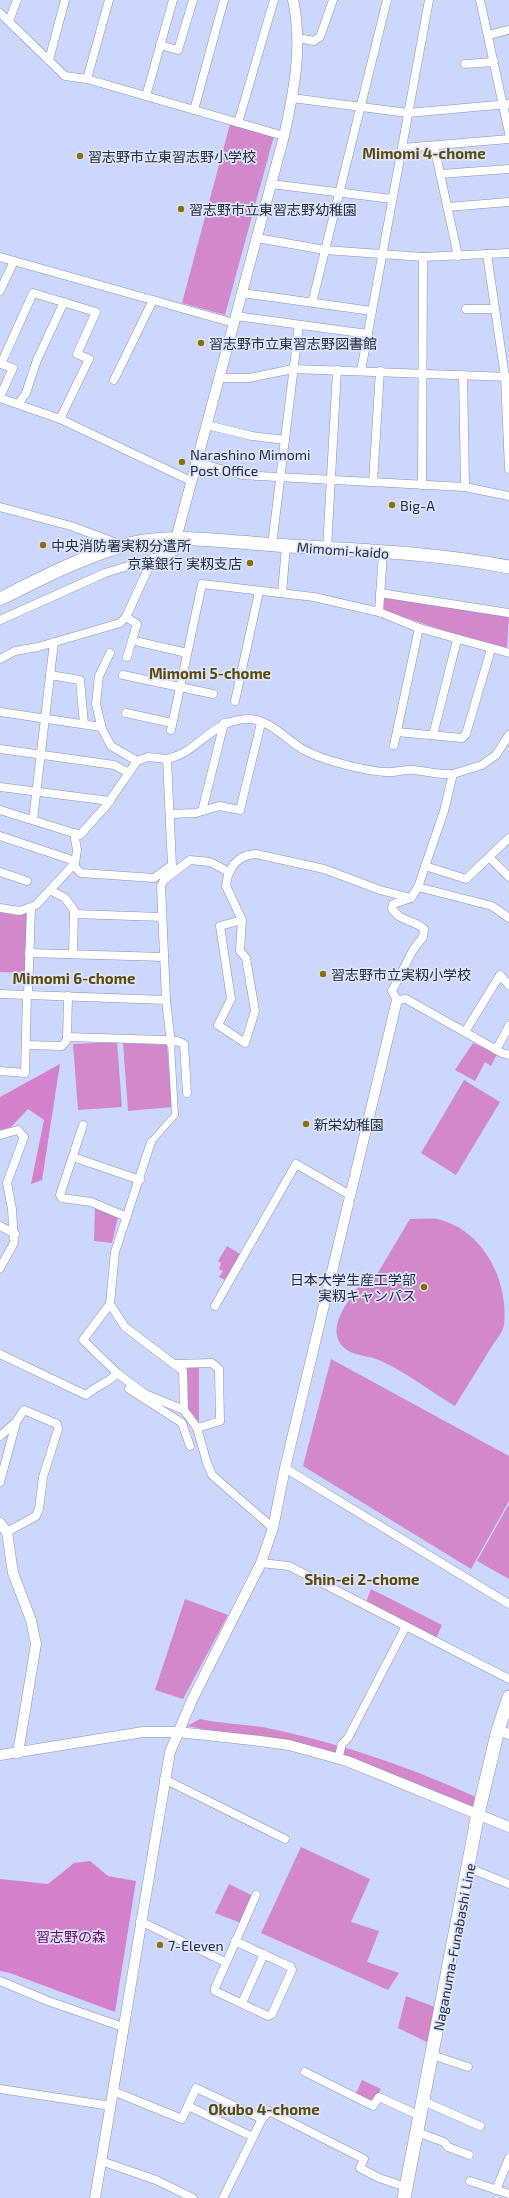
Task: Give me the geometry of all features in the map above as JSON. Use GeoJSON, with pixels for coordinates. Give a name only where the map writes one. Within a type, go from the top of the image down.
{"type":"FeatureCollection","features":[{"type":"Feature","properties":{"kind":"main road","name":"Mimomi-kaido"},"geometry":{"type":"LineString","coordinates":[[0,599],[43,578],[122,545],[154,539],[176,539],[383,552],[454,558],[509,567]]}},
{"type":"Feature","properties":{"kind":"main road","name":"Naganuma-Funabashi Line"},"geometry":{"type":"LineString","coordinates":[[405,2193],[469,1868],[478,1814],[503,1732],[509,1697]]}},
{"type":"Feature","properties":{"kind":"street"},"geometry":{"type":"LineString","coordinates":[[9,21],[17,0]]}},
{"type":"Feature","properties":{"kind":"street"},"geometry":{"type":"LineString","coordinates":[[49,60],[65,0]]}},
{"type":"Feature","properties":{"kind":"street"},"geometry":{"type":"LineString","coordinates":[[87,79],[109,0]]}},
{"type":"Feature","properties":{"kind":"street"},"geometry":{"type":"LineString","coordinates":[[146,96],[173,0]]}},
{"type":"Feature","properties":{"kind":"street"},"geometry":{"type":"LineString","coordinates":[[160,45],[178,50],[193,0]]}},
{"type":"Feature","properties":{"kind":"street"},"geometry":{"type":"LineString","coordinates":[[194,110],[224,0]]}},
{"type":"Feature","properties":{"kind":"street"},"geometry":{"type":"LineString","coordinates":[[238,123],[274,0]]}},
{"type":"Feature","properties":{"kind":"street"},"geometry":{"type":"LineString","coordinates":[[0,620],[105,573],[174,552],[196,462],[220,378],[284,136],[295,83],[297,38],[293,0]]}},
{"type":"Feature","properties":{"kind":"street"},"geometry":{"type":"LineString","coordinates":[[297,38],[314,41],[320,37],[333,0]]}},
{"type":"Feature","properties":{"kind":"street"},"geometry":{"type":"LineString","coordinates":[[312,303],[387,0]]}},
{"type":"Feature","properties":{"kind":"street"},"geometry":{"type":"LineString","coordinates":[[361,371],[429,0]]}},
{"type":"Feature","properties":{"kind":"street"},"geometry":{"type":"LineString","coordinates":[[480,0],[494,62],[506,105],[509,133]]}},
{"type":"Feature","properties":{"kind":"street"},"geometry":{"type":"LineString","coordinates":[[0,13],[65,76],[87,79],[284,136]]}},
{"type":"Feature","properties":{"kind":"street"},"geometry":{"type":"LineString","coordinates":[[488,35],[509,30]]}},
{"type":"Feature","properties":{"kind":"street"},"geometry":{"type":"LineString","coordinates":[[465,64],[494,62]]}},
{"type":"Feature","properties":{"kind":"street"},"geometry":{"type":"LineString","coordinates":[[292,98],[408,113],[506,105]]}},
{"type":"Feature","properties":{"kind":"street"},"geometry":{"type":"LineString","coordinates":[[402,148],[509,139]]}},
{"type":"Feature","properties":{"kind":"street"},"geometry":{"type":"LineString","coordinates":[[434,146],[458,256]]}},
{"type":"Feature","properties":{"kind":"street"},"geometry":{"type":"LineString","coordinates":[[440,174],[509,169]]}},
{"type":"Feature","properties":{"kind":"street"},"geometry":{"type":"LineString","coordinates":[[271,184],[392,199]]}},
{"type":"Feature","properties":{"kind":"street"},"geometry":{"type":"LineString","coordinates":[[447,207],[509,202]]}},
{"type":"Feature","properties":{"kind":"street"},"geometry":{"type":"LineString","coordinates":[[257,238],[325,250],[423,257],[509,253]]}},
{"type":"Feature","properties":{"kind":"street"},"geometry":{"type":"LineString","coordinates":[[487,254],[507,377],[509,469]]}},
{"type":"Feature","properties":{"kind":"street"},"geometry":{"type":"LineString","coordinates":[[0,257],[152,300],[235,320],[299,325],[368,334]]}},
{"type":"Feature","properties":{"kind":"street"},"geometry":{"type":"LineString","coordinates":[[422,485],[423,257]]}},
{"type":"Feature","properties":{"kind":"street"},"geometry":{"type":"LineString","coordinates":[[0,291],[14,261]]}},
{"type":"Feature","properties":{"kind":"street"},"geometry":{"type":"LineString","coordinates":[[60,419],[89,359],[77,354],[96,312],[33,293],[1,364],[13,368],[0,397],[60,419],[191,481]]}},
{"type":"Feature","properties":{"kind":"street"},"geometry":{"type":"LineString","coordinates":[[242,293],[372,311]]}},
{"type":"Feature","properties":{"kind":"street"},"geometry":{"type":"LineString","coordinates":[[114,380],[152,300]]}},
{"type":"Feature","properties":{"kind":"street"},"geometry":{"type":"LineString","coordinates":[[19,403],[26,393],[37,360],[64,302]]}},
{"type":"Feature","properties":{"kind":"street"},"geometry":{"type":"LineString","coordinates":[[466,309],[495,309]]}},
{"type":"Feature","properties":{"kind":"street"},"geometry":{"type":"LineString","coordinates":[[272,545],[299,325]]}},
{"type":"Feature","properties":{"kind":"street"},"geometry":{"type":"LineString","coordinates":[[220,378],[249,378],[293,369],[380,371],[507,377]]}},
{"type":"Feature","properties":{"kind":"street"},"geometry":{"type":"LineString","coordinates":[[327,549],[337,370]]}},
{"type":"Feature","properties":{"kind":"street"},"geometry":{"type":"LineString","coordinates":[[373,482],[380,371]]}},
{"type":"Feature","properties":{"kind":"street"},"geometry":{"type":"LineString","coordinates":[[463,375],[465,487]]}},
{"type":"Feature","properties":{"kind":"street"},"geometry":{"type":"LineString","coordinates":[[207,425],[252,436],[285,440]]}},
{"type":"Feature","properties":{"kind":"street"},"geometry":{"type":"LineString","coordinates":[[196,462],[242,475],[465,487],[509,496]]}},
{"type":"Feature","properties":{"kind":"street"},"geometry":{"type":"LineString","coordinates":[[0,507],[70,526],[122,545]]}},
{"type":"Feature","properties":{"kind":"street"},"geometry":{"type":"LineString","coordinates":[[282,593],[286,546]]}},
{"type":"Feature","properties":{"kind":"street"},"geometry":{"type":"LineString","coordinates":[[379,612],[383,552]]}},
{"type":"Feature","properties":{"kind":"street"},"geometry":{"type":"LineString","coordinates":[[0,659],[16,651],[54,642],[120,622],[126,617],[153,558]]}},
{"type":"Feature","properties":{"kind":"street"},"geometry":{"type":"LineString","coordinates":[[126,713],[172,727],[202,584],[259,592],[314,597],[379,612],[419,628],[457,640],[509,653]]}},
{"type":"Feature","properties":{"kind":"street"},"geometry":{"type":"LineString","coordinates":[[235,701],[259,592]]}},
{"type":"Feature","properties":{"kind":"street"},"geometry":{"type":"LineString","coordinates":[[380,593],[509,613]]}},
{"type":"Feature","properties":{"kind":"street"},"geometry":{"type":"LineString","coordinates":[[126,617],[137,624],[127,657]]}},
{"type":"Feature","properties":{"kind":"street"},"geometry":{"type":"LineString","coordinates":[[394,745],[419,628]]}},
{"type":"Feature","properties":{"kind":"street"},"geometry":{"type":"LineString","coordinates":[[433,735],[457,640]]}},
{"type":"Feature","properties":{"kind":"street"},"geometry":{"type":"LineString","coordinates":[[33,820],[54,642]]}},
{"type":"Feature","properties":{"kind":"street"},"geometry":{"type":"LineString","coordinates":[[139,642],[187,652]]}},
{"type":"Feature","properties":{"kind":"street"},"geometry":{"type":"LineString","coordinates":[[397,732],[462,738],[466,734],[491,649]]}},
{"type":"Feature","properties":{"kind":"street"},"geometry":{"type":"LineString","coordinates":[[110,653],[99,676],[96,704],[102,727],[111,746],[137,761]]}},
{"type":"Feature","properties":{"kind":"street"},"geometry":{"type":"LineString","coordinates":[[50,675],[80,680],[84,724]]}},
{"type":"Feature","properties":{"kind":"street"},"geometry":{"type":"LineString","coordinates":[[123,675],[213,694]]}},
{"type":"Feature","properties":{"kind":"street"},"geometry":{"type":"LineString","coordinates":[[0,712],[102,727]]}},
{"type":"Feature","properties":{"kind":"street"},"geometry":{"type":"LineString","coordinates":[[0,810],[80,835],[110,801],[137,761],[148,757],[166,759],[185,754],[211,731],[224,723],[235,719],[251,719],[261,723],[286,736],[304,750],[334,761],[385,772],[411,769],[453,774],[482,765],[496,755],[509,735]]}},
{"type":"Feature","properties":{"kind":"street"},"geometry":{"type":"LineString","coordinates":[[202,811],[224,723]]}},
{"type":"Feature","properties":{"kind":"street"},"geometry":{"type":"LineString","coordinates":[[170,814],[202,811],[218,806],[240,810],[261,723]]}},
{"type":"Feature","properties":{"kind":"street"},"geometry":{"type":"LineString","coordinates":[[0,749],[114,765],[129,773]]}},
{"type":"Feature","properties":{"kind":"street"},"geometry":{"type":"LineString","coordinates":[[166,759],[172,865],[160,877],[160,892],[166,1000],[171,1042],[175,1115],[151,1142],[140,1180],[115,1252],[110,1304],[83,1340],[117,1373],[146,1394],[184,1410],[197,1428],[212,1475],[273,1528]]}},
{"type":"Feature","properties":{"kind":"street"},"geometry":{"type":"LineString","coordinates":[[95,2198],[140,1921],[170,1752],[178,1732],[261,1563],[273,1528],[285,1468],[397,1000],[392,991],[413,950],[423,936],[424,929],[394,913],[392,908],[394,904],[411,898],[418,887],[444,811],[453,774]]}},
{"type":"Feature","properties":{"kind":"street"},"geometry":{"type":"LineString","coordinates":[[0,787],[110,801]]}},
{"type":"Feature","properties":{"kind":"street"},"geometry":{"type":"LineString","coordinates":[[0,908],[20,911],[31,908],[50,890],[74,864],[77,850],[74,833]]}},
{"type":"Feature","properties":{"kind":"street"},"geometry":{"type":"LineString","coordinates":[[0,836],[70,859],[81,873],[154,878],[160,877],[190,860],[210,862],[229,872]]}},
{"type":"Feature","properties":{"kind":"street"},"geometry":{"type":"LineString","coordinates":[[425,866],[466,879],[509,838]]}},
{"type":"Feature","properties":{"kind":"street"},"geometry":{"type":"LineString","coordinates":[[242,920],[220,926],[231,999],[218,1025],[245,1043],[255,1011],[246,958],[240,951],[242,920],[226,886],[229,872],[241,858],[256,854],[324,869],[380,890],[411,898]]}},
{"type":"Feature","properties":{"kind":"street"},"geometry":{"type":"LineString","coordinates":[[489,857],[509,876]]}},
{"type":"Feature","properties":{"kind":"street"},"geometry":{"type":"LineString","coordinates":[[0,872],[27,881]]}},
{"type":"Feature","properties":{"kind":"street"},"geometry":{"type":"LineString","coordinates":[[418,887],[492,906],[509,918]]}},
{"type":"Feature","properties":{"kind":"street"},"geometry":{"type":"LineString","coordinates":[[50,890],[70,903],[74,910],[73,954]]}},
{"type":"Feature","properties":{"kind":"street"},"geometry":{"type":"LineString","coordinates":[[0,1071],[25,1073],[31,908]]}},
{"type":"Feature","properties":{"kind":"street"},"geometry":{"type":"LineString","coordinates":[[74,914],[162,917]]}},
{"type":"Feature","properties":{"kind":"street"},"geometry":{"type":"LineString","coordinates":[[29,953],[164,956]]}},
{"type":"Feature","properties":{"kind":"street"},"geometry":{"type":"LineString","coordinates":[[465,1032],[500,975],[509,985]]}},
{"type":"Feature","properties":{"kind":"street"},"geometry":{"type":"LineString","coordinates":[[0,994],[166,1000]]}},
{"type":"Feature","properties":{"kind":"street"},"geometry":{"type":"LineString","coordinates":[[26,1045],[62,1046],[67,1037],[68,996]]}},
{"type":"Feature","properties":{"kind":"street"},"geometry":{"type":"LineString","coordinates":[[397,1000],[406,999],[496,1050],[509,1055]]}},
{"type":"Feature","properties":{"kind":"street"},"geometry":{"type":"LineString","coordinates":[[496,1050],[509,1026]]}},
{"type":"Feature","properties":{"kind":"street"},"geometry":{"type":"LineString","coordinates":[[67,1037],[171,1042],[184,1044],[187,1093]]}},
{"type":"Feature","properties":{"kind":"street"},"geometry":{"type":"LineString","coordinates":[[83,1125],[61,1192],[62,1198],[91,1202],[127,1217]]}},
{"type":"Feature","properties":{"kind":"street"},"geometry":{"type":"LineString","coordinates":[[0,1135],[18,1130],[24,1137],[7,1183],[15,1234],[14,1243],[0,1268]]}},
{"type":"Feature","properties":{"kind":"street"},"geometry":{"type":"LineString","coordinates":[[73,1157],[140,1180]]}},
{"type":"Feature","properties":{"kind":"street"},"geometry":{"type":"LineString","coordinates":[[215,1306],[296,1164],[350,1196]]}},
{"type":"Feature","properties":{"kind":"street"},"geometry":{"type":"LineString","coordinates":[[0,1226],[15,1234]]}},
{"type":"Feature","properties":{"kind":"street"},"geometry":{"type":"LineString","coordinates":[[110,1304],[125,1327],[176,1364],[183,1371],[184,1410]]}},
{"type":"Feature","properties":{"kind":"street"},"geometry":{"type":"LineString","coordinates":[[0,1354],[86,1395],[101,1383],[112,1380],[117,1373]]}},
{"type":"Feature","properties":{"kind":"street"},"geometry":{"type":"LineString","coordinates":[[176,1364],[212,1363],[219,1369],[220,1421],[197,1428]]}},
{"type":"Feature","properties":{"kind":"street"},"geometry":{"type":"LineString","coordinates":[[129,1389],[182,1423],[190,1446]]}},
{"type":"Feature","properties":{"kind":"street"},"geometry":{"type":"LineString","coordinates":[[0,1436],[16,1422],[24,1410],[57,1424],[58,1428],[42,1477],[39,1509],[36,1516],[7,1532]]}},
{"type":"Feature","properties":{"kind":"street"},"geometry":{"type":"LineString","coordinates":[[0,1482],[16,1422]]}},
{"type":"Feature","properties":{"kind":"street"},"geometry":{"type":"LineString","coordinates":[[285,1468],[509,1604]]}},
{"type":"Feature","properties":{"kind":"street"},"geometry":{"type":"LineString","coordinates":[[0,1523],[7,1532],[13,1573],[31,1620],[36,1644],[18,1753]]}},
{"type":"Feature","properties":{"kind":"street"},"geometry":{"type":"LineString","coordinates":[[261,1563],[289,1566],[509,1679]]}},
{"type":"Feature","properties":{"kind":"street"},"geometry":{"type":"LineString","coordinates":[[338,1759],[342,1744],[348,1738],[406,1626]]}},
{"type":"Feature","properties":{"kind":"street"},"geometry":{"type":"LineString","coordinates":[[0,1756],[128,1733],[178,1732],[289,1745],[338,1759],[478,1814],[509,1828]]}},
{"type":"Feature","properties":{"kind":"street"},"geometry":{"type":"LineString","coordinates":[[164,1779],[285,1838]]}},
{"type":"Feature","properties":{"kind":"street"},"geometry":{"type":"LineString","coordinates":[[469,1868],[509,1884]]}},
{"type":"Feature","properties":{"kind":"street"},"geometry":{"type":"LineString","coordinates":[[235,1941],[291,1967],[292,1970],[272,2014],[268,2016],[215,1991],[225,1962],[256,1895]]}},
{"type":"Feature","properties":{"kind":"street"},"geometry":{"type":"LineString","coordinates":[[140,1921],[225,1962]]}},
{"type":"Feature","properties":{"kind":"street"},"geometry":{"type":"LineString","coordinates":[[242,2003],[264,1954]]}},
{"type":"Feature","properties":{"kind":"street"},"geometry":{"type":"LineString","coordinates":[[0,1981],[48,2001],[123,2027]]}},
{"type":"Feature","properties":{"kind":"street"},"geometry":{"type":"LineString","coordinates":[[432,2055],[468,2067]]}},
{"type":"Feature","properties":{"kind":"street"},"geometry":{"type":"LineString","coordinates":[[305,2072],[373,2106],[379,2097],[420,2116]]}},
{"type":"Feature","properties":{"kind":"street"},"geometry":{"type":"LineString","coordinates":[[113,2091],[182,2119],[196,2088],[262,2119]]}},
{"type":"Feature","properties":{"kind":"street"},"geometry":{"type":"LineString","coordinates":[[0,2089],[111,2106]]}},
{"type":"Feature","properties":{"kind":"street"},"geometry":{"type":"LineString","coordinates":[[423,2101],[480,2126]]}},
{"type":"Feature","properties":{"kind":"street"},"geometry":{"type":"LineString","coordinates":[[188,2106],[253,2137]]}},
{"type":"Feature","properties":{"kind":"street"},"geometry":{"type":"LineString","coordinates":[[223,2198],[262,2119],[268,2111],[364,2159],[360,2168],[405,2193]]}},
{"type":"Feature","properties":{"kind":"street"},"geometry":{"type":"LineString","coordinates":[[417,2132],[444,2142],[448,2147],[469,2155]]}},
{"type":"Feature","properties":{"kind":"street"},"geometry":{"type":"LineString","coordinates":[[496,2190],[509,2158]]}},
{"type":"Feature","properties":{"kind":"street"},"geometry":{"type":"LineString","coordinates":[[102,2161],[156,2180],[193,2198]]}},
{"type":"Feature","properties":{"kind":"street"},"geometry":{"type":"LineString","coordinates":[[470,2181],[509,2194]]}},
{"type":"Feature","properties":{"kind":"shaded area"},"geometry":{"type":"Polygon","coordinates":[[[230,124],[274,136],[225,315],[182,303],[230,124]]]}},
{"type":"Feature","properties":{"kind":"shaded area"},"geometry":{"type":"Polygon","coordinates":[[[384,596],[509,615],[507,648],[451,633],[383,610],[384,596]]]}},
{"type":"Feature","properties":{"kind":"shaded area"},"geometry":{"type":"Polygon","coordinates":[[[0,912],[16,915],[28,913],[25,973],[0,972],[0,912]]]}},
{"type":"Feature","properties":{"kind":"shaded area"},"geometry":{"type":"Polygon","coordinates":[[[117,1042],[122,1107],[78,1110],[73,1044],[117,1042]]]}},
{"type":"Feature","properties":{"kind":"shaded area"},"geometry":{"type":"Polygon","coordinates":[[[123,1043],[167,1045],[172,1107],[128,1111],[123,1043]]]}},
{"type":"Feature","properties":{"kind":"shaded area"},"geometry":{"type":"Polygon","coordinates":[[[473,1043],[497,1054],[491,1066],[485,1062],[475,1081],[455,1070],[473,1043]]]}},
{"type":"Feature","properties":{"kind":"shaded area"},"geometry":{"type":"Polygon","coordinates":[[[464,1080],[500,1102],[456,1175],[421,1153],[464,1080]]]}},
{"type":"Feature","properties":{"kind":"shaded area"},"geometry":{"type":"Polygon","coordinates":[[[95,1206],[118,1217],[112,1243],[94,1241],[95,1206]]]}},
{"type":"Feature","properties":{"kind":"shaded area"},"geometry":{"type":"Polygon","coordinates":[[[410,1219],[437,1219],[453,1225],[468,1234],[480,1245],[490,1259],[502,1291],[504,1325],[502,1330],[455,1406],[389,1365],[375,1359],[355,1354],[347,1350],[339,1342],[337,1324],[346,1304],[364,1279],[376,1276],[410,1219]]]}},
{"type":"Feature","properties":{"kind":"shaded area"},"geometry":{"type":"Polygon","coordinates":[[[227,1246],[240,1254],[225,1280],[219,1277],[223,1271],[219,1269],[221,1263],[218,1261],[227,1246]]]}},
{"type":"Feature","properties":{"kind":"shaded area"},"geometry":{"type":"Polygon","coordinates":[[[331,1359],[509,1456],[509,1501],[471,1569],[303,1466],[331,1359]]]}},
{"type":"Feature","properties":{"kind":"shaded area"},"geometry":{"type":"Polygon","coordinates":[[[190,1367],[199,1367],[199,1422],[188,1408],[187,1369],[190,1367]]]}},
{"type":"Feature","properties":{"kind":"shaded area"},"geometry":{"type":"Polygon","coordinates":[[[509,1504],[509,1579],[477,1561],[509,1504]]]}},
{"type":"Feature","properties":{"kind":"shaded area"},"geometry":{"type":"Polygon","coordinates":[[[371,1589],[442,1625],[436,1639],[366,1603],[371,1589]]]}},
{"type":"Feature","properties":{"kind":"shaded area"},"geometry":{"type":"Polygon","coordinates":[[[185,1599],[228,1615],[183,1699],[155,1690],[185,1599]]]}},
{"type":"Feature","properties":{"kind":"shaded area"},"geometry":{"type":"Polygon","coordinates":[[[200,1719],[263,1727],[325,1742],[403,1767],[478,1798],[474,1809],[452,1798],[355,1759],[187,1726],[200,1719]]]}},
{"type":"Feature","properties":{"kind":"shaded area"},"geometry":{"type":"Polygon","coordinates":[[[301,1847],[370,1879],[351,1922],[379,1931],[367,1962],[399,1973],[388,1990],[261,1933],[301,1847]]]}},
{"type":"Feature","properties":{"kind":"shaded area"},"geometry":{"type":"Polygon","coordinates":[[[229,1884],[253,1896],[241,1923],[215,1913],[229,1884]]]}},
{"type":"Feature","properties":{"kind":"shaded area"},"geometry":{"type":"Polygon","coordinates":[[[406,1996],[440,2009],[433,2045],[398,2028],[406,1996]]]}},
{"type":"Feature","properties":{"kind":"shaded area"},"geometry":{"type":"Polygon","coordinates":[[[362,2080],[381,2089],[371,2103],[356,2093],[362,2080]]]}},
{"type":"Feature","properties":{"kind":"green space"},"geometry":{"type":"Polygon","coordinates":[[[60,1064],[42,1180],[31,1184],[44,1120],[28,1109],[11,1127],[0,1130],[0,1097],[60,1064]]]}},
{"type":"Feature","properties":{"kind":"green space","name":"習志野の森"},"geometry":{"type":"Polygon","coordinates":[[[90,1861],[108,1876],[136,1881],[115,2012],[10,1973],[0,1971],[0,1879],[48,1884],[74,1863],[90,1861]]]}},
{"type":"Feature","properties":{"kind":"place","name":"習志野市立東習志野小学校"},"geometry":{"type":"Point","coordinates":[80,156]}},
{"type":"Feature","properties":{"kind":"place","name":"習志野市立東習志野幼稚園"},"geometry":{"type":"Point","coordinates":[181,209]}},
{"type":"Feature","properties":{"kind":"place","name":"習志野市立東習志野図書館"},"geometry":{"type":"Point","coordinates":[201,343]}},
{"type":"Feature","properties":{"kind":"place","name":"Narashino Mimomi Post Office"},"geometry":{"type":"Point","coordinates":[182,462]}},
{"type":"Feature","properties":{"kind":"place","name":"Big-A"},"geometry":{"type":"Point","coordinates":[392,505]}},
{"type":"Feature","properties":{"kind":"place","name":"中央消防署実籾分遣所"},"geometry":{"type":"Point","coordinates":[43,545]}},
{"type":"Feature","properties":{"kind":"place","name":"京葉銀行 実籾支店"},"geometry":{"type":"Point","coordinates":[250,563]}},
{"type":"Feature","properties":{"kind":"place","name":"習志野市立実籾小学校"},"geometry":{"type":"Point","coordinates":[323,974]}},
{"type":"Feature","properties":{"kind":"place","name":"新栄幼稚園"},"geometry":{"type":"Point","coordinates":[306,1124]}},
{"type":"Feature","properties":{"kind":"place","name":"日本大学生産工学部 実籾キャンパス"},"geometry":{"type":"Point","coordinates":[424,1287]}},
{"type":"Feature","properties":{"kind":"place","name":"7-Eleven"},"geometry":{"type":"Point","coordinates":[160,1945]}},
{"type":"Feature","properties":{"kind":"district","name":"Mimomi 4-chome"},"geometry":{"type":"Point","coordinates":[424,153]}},
{"type":"Feature","properties":{"kind":"district","name":"Mimomi 5-chome"},"geometry":{"type":"Point","coordinates":[210,673]}},
{"type":"Feature","properties":{"kind":"district","name":"Mimomi 6-chome"},"geometry":{"type":"Point","coordinates":[74,978]}},
{"type":"Feature","properties":{"kind":"district","name":"Shin-ei 2-chome"},"geometry":{"type":"Point","coordinates":[362,1579]}},
{"type":"Feature","properties":{"kind":"district","name":"Okubo 4-chome"},"geometry":{"type":"Point","coordinates":[264,2109]}}]}
